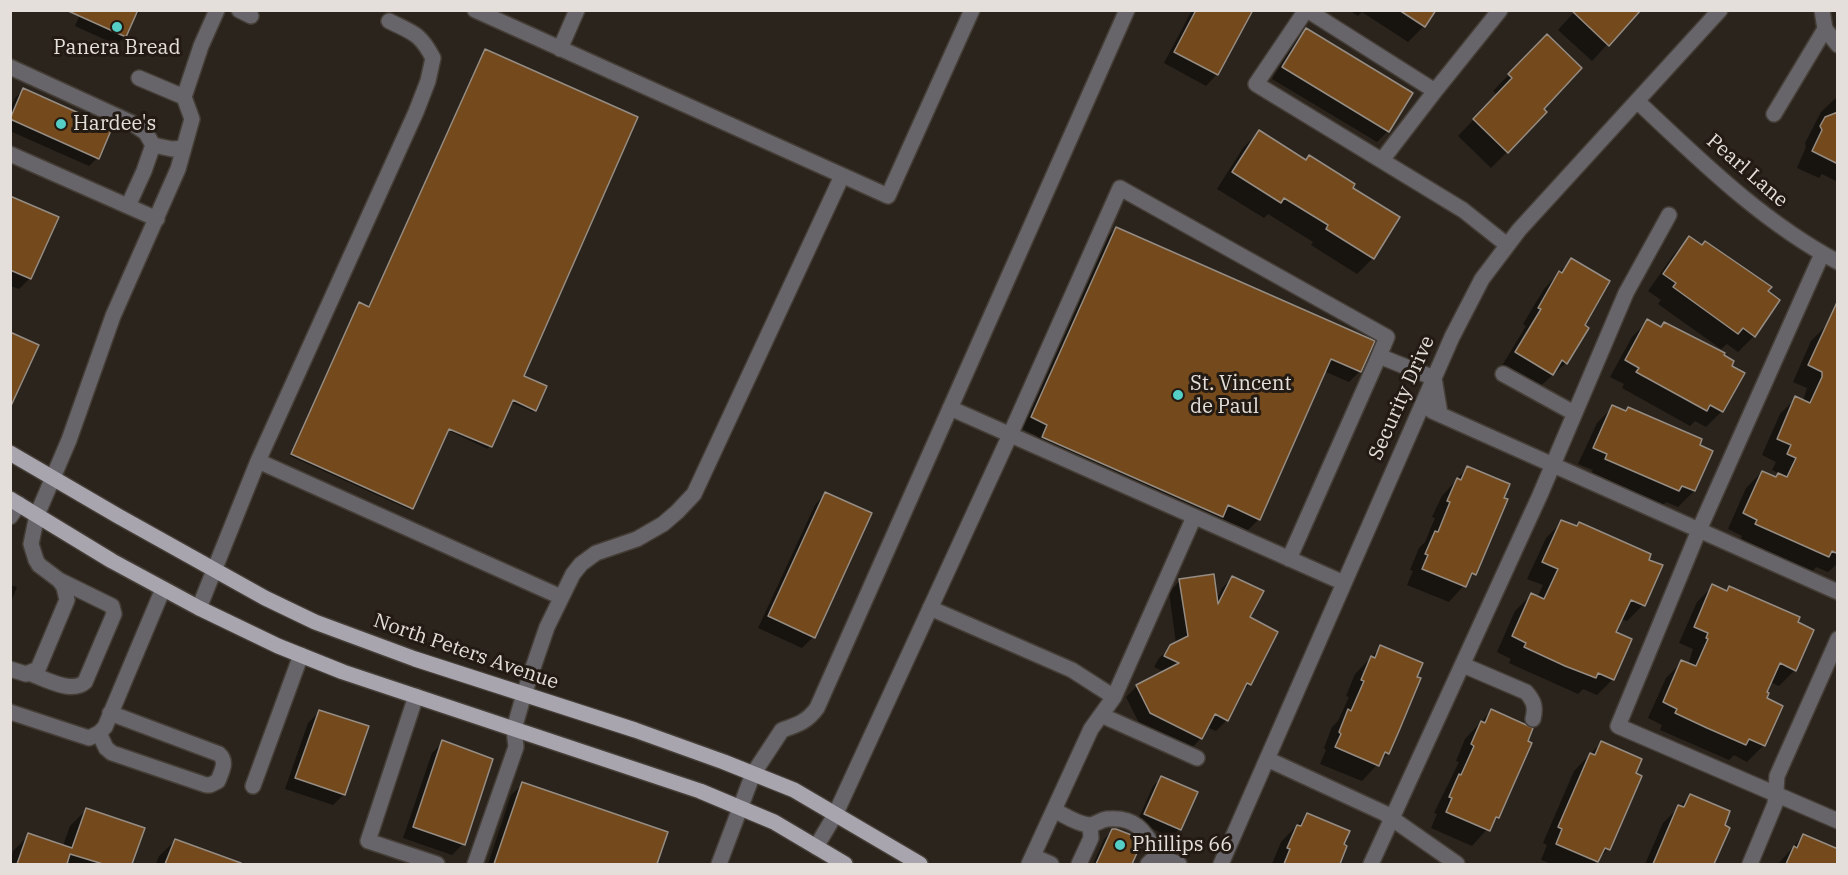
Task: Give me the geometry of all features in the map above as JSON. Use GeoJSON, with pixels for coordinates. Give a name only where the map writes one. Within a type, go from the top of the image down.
{"type":"FeatureCollection","features":[{"type":"Feature","properties":{"kind":"main road","name":"North Peters Avenue"},"geometry":{"type":"LineString","coordinates":[[10,453],[216,570],[315,622],[415,659],[635,730],[794,790],[920,864]]}},
{"type":"Feature","properties":{"kind":"main road"},"geometry":{"type":"LineString","coordinates":[[13,507],[37,515],[163,589],[301,655],[343,672],[700,791],[774,822],[845,864]]}},
{"type":"Feature","properties":{"kind":"street"},"geometry":{"type":"LineString","coordinates":[[10,669],[71,687],[81,686],[85,682],[114,614],[112,606],[59,580],[39,565],[31,536],[113,316],[170,189],[192,119],[184,97],[201,45],[217,10]]}},
{"type":"Feature","properties":{"kind":"street"},"geometry":{"type":"LineString","coordinates":[[475,10],[888,196],[972,10]]}},
{"type":"Feature","properties":{"kind":"street"},"geometry":{"type":"LineString","coordinates":[[560,49],[577,10]]}},
{"type":"Feature","properties":{"kind":"street"},"geometry":{"type":"LineString","coordinates":[[719,864],[753,774],[782,730],[799,725],[817,708],[1127,10]]}},
{"type":"Feature","properties":{"kind":"street"},"geometry":{"type":"LineString","coordinates":[[1435,91],[1306,10],[1256,84],[1462,210],[1507,245]]}},
{"type":"Feature","properties":{"kind":"street"},"geometry":{"type":"LineString","coordinates":[[1382,160],[1500,10]]}},
{"type":"Feature","properties":{"kind":"street","name":"Security Drive"},"geometry":{"type":"LineString","coordinates":[[1221,864],[1421,406],[1459,322],[1482,279],[1535,211],[1720,10]]}},
{"type":"Feature","properties":{"kind":"street"},"geometry":{"type":"LineString","coordinates":[[1822,10],[1825,30],[1838,45]]}},
{"type":"Feature","properties":{"kind":"street"},"geometry":{"type":"LineString","coordinates":[[200,608],[258,461],[428,81],[433,58],[425,41],[389,21]]}},
{"type":"Feature","properties":{"kind":"street"},"geometry":{"type":"LineString","coordinates":[[1774,114],[1825,30]]}},
{"type":"Feature","properties":{"kind":"street"},"geometry":{"type":"LineString","coordinates":[[10,68],[132,123],[146,133],[153,145],[128,206]]}},
{"type":"Feature","properties":{"kind":"street"},"geometry":{"type":"LineString","coordinates":[[139,78],[184,97]]}},
{"type":"Feature","properties":{"kind":"street","name":"Pearl Lane"},"geometry":{"type":"LineString","coordinates":[[1637,101],[1748,203],[1777,225],[1838,262]]}},
{"type":"Feature","properties":{"kind":"street"},"geometry":{"type":"LineString","coordinates":[[153,145],[184,148]]}},
{"type":"Feature","properties":{"kind":"street"},"geometry":{"type":"LineString","coordinates":[[10,154],[157,219]]}},
{"type":"Feature","properties":{"kind":"street"},"geometry":{"type":"LineString","coordinates":[[475,864],[516,747],[514,729],[524,694],[547,627],[573,574],[586,560],[601,551],[647,534],[677,512],[694,494],[842,176]]}},
{"type":"Feature","properties":{"kind":"street"},"geometry":{"type":"LineString","coordinates":[[816,847],[835,815],[1010,435],[1120,188],[1387,337],[1289,559]]}},
{"type":"Feature","properties":{"kind":"street"},"geometry":{"type":"LineString","coordinates":[[1371,864],[1553,465],[1626,293],[1669,215]]}},
{"type":"Feature","properties":{"kind":"street"},"geometry":{"type":"LineString","coordinates":[[1822,254],[1699,530],[1618,726],[1838,821]]}},
{"type":"Feature","properties":{"kind":"street"},"geometry":{"type":"LineString","coordinates":[[1379,356],[1434,378],[1440,414]]}},
{"type":"Feature","properties":{"kind":"street"},"geometry":{"type":"LineString","coordinates":[[1503,375],[1574,413]]}},
{"type":"Feature","properties":{"kind":"street"},"geometry":{"type":"LineString","coordinates":[[1421,406],[1838,592]]}},
{"type":"Feature","properties":{"kind":"street"},"geometry":{"type":"LineString","coordinates":[[950,408],[1344,583]]}},
{"type":"Feature","properties":{"kind":"street"},"geometry":{"type":"LineString","coordinates":[[258,461],[561,597]]}},
{"type":"Feature","properties":{"kind":"street"},"geometry":{"type":"LineString","coordinates":[[1051,864],[1031,860],[1091,729],[1114,697],[1194,517]]}},
{"type":"Feature","properties":{"kind":"street"},"geometry":{"type":"LineString","coordinates":[[31,674],[41,664],[67,600],[64,587],[59,580]]}},
{"type":"Feature","properties":{"kind":"street"},"geometry":{"type":"LineString","coordinates":[[10,712],[89,738],[99,733],[105,727],[163,589]]}},
{"type":"Feature","properties":{"kind":"street"},"geometry":{"type":"LineString","coordinates":[[930,608],[1072,670],[1114,697]]}},
{"type":"Feature","properties":{"kind":"street"},"geometry":{"type":"LineString","coordinates":[[1750,864],[1775,804],[1777,776],[1838,639]]}},
{"type":"Feature","properties":{"kind":"street"},"geometry":{"type":"LineString","coordinates":[[253,786],[301,655]]}},
{"type":"Feature","properties":{"kind":"street"},"geometry":{"type":"LineString","coordinates":[[1462,665],[1526,693],[1533,700],[1535,708],[1533,719]]}},
{"type":"Feature","properties":{"kind":"street"},"geometry":{"type":"LineString","coordinates":[[416,696],[368,841],[437,864]]}},
{"type":"Feature","properties":{"kind":"street"},"geometry":{"type":"LineString","coordinates":[[99,733],[106,748],[112,753],[206,785],[218,780],[224,763],[219,754],[110,713]]}},
{"type":"Feature","properties":{"kind":"street"},"geometry":{"type":"LineString","coordinates":[[1101,715],[1197,758]]}},
{"type":"Feature","properties":{"kind":"street"},"geometry":{"type":"LineString","coordinates":[[1267,759],[1384,813],[1457,864]]}},
{"type":"Feature","properties":{"kind":"street"},"geometry":{"type":"LineString","coordinates":[[1054,810],[1078,822],[1090,825],[1102,820],[1121,818],[1131,821],[1144,832],[1154,861],[1179,864]]}},
{"type":"Feature","properties":{"kind":"street"},"geometry":{"type":"LineString","coordinates":[[1079,864],[1091,838],[1090,825]]}},
{"type":"Feature","properties":{"kind":"building","name":"Panera Bread"},"geometry":{"type":"Polygon","coordinates":[[[66,10],[138,10],[126,37],[66,10]]]}},
{"type":"Feature","properties":{"kind":"building"},"geometry":{"type":"Polygon","coordinates":[[[1196,10],[1253,10],[1218,75],[1174,52],[1196,10]]]}},
{"type":"Feature","properties":{"kind":"building"},"geometry":{"type":"Polygon","coordinates":[[[1399,10],[1436,10],[1425,27],[1399,10]]]}},
{"type":"Feature","properties":{"kind":"building"},"geometry":{"type":"Polygon","coordinates":[[[1571,10],[1641,10],[1609,46],[1571,10]]]}},
{"type":"Feature","properties":{"kind":"building"},"geometry":{"type":"Polygon","coordinates":[[[1306,28],[1413,93],[1389,132],[1282,67],[1306,28]]]}},
{"type":"Feature","properties":{"kind":"building"},"geometry":{"type":"Polygon","coordinates":[[[1547,34],[1582,68],[1544,109],[1547,112],[1508,153],[1473,119],[1512,78],[1508,74],[1547,34]]]}},
{"type":"Feature","properties":{"kind":"building"},"geometry":{"type":"Polygon","coordinates":[[[485,49],[638,117],[524,376],[547,386],[536,411],[513,400],[492,447],[449,429],[413,509],[291,454],[359,302],[369,307],[485,49]]]}},
{"type":"Feature","properties":{"kind":"building","name":"Hardee's"},"geometry":{"type":"Polygon","coordinates":[[[23,88],[112,128],[99,159],[10,119],[23,88]]]}},
{"type":"Feature","properties":{"kind":"building"},"geometry":{"type":"Polygon","coordinates":[[[1838,112],[1838,164],[1812,151],[1822,130],[1820,126],[1825,117],[1838,112]]]}},
{"type":"Feature","properties":{"kind":"building"},"geometry":{"type":"Polygon","coordinates":[[[1259,130],[1306,160],[1309,155],[1355,184],[1353,188],[1400,217],[1374,259],[1326,229],[1328,225],[1284,198],[1281,203],[1232,172],[1259,130]]]}},
{"type":"Feature","properties":{"kind":"building"},"geometry":{"type":"Polygon","coordinates":[[[10,196],[59,217],[31,279],[10,270],[10,196]]]}},
{"type":"Feature","properties":{"kind":"building","name":"St. Vincent de Paul"},"geometry":{"type":"Polygon","coordinates":[[[1116,227],[1375,341],[1361,372],[1331,359],[1260,520],[1228,505],[1223,517],[1042,437],[1047,425],[1031,417],[1116,227]]]}},
{"type":"Feature","properties":{"kind":"building"},"geometry":{"type":"Polygon","coordinates":[[[1689,236],[1702,245],[1705,241],[1772,287],[1768,291],[1780,300],[1755,337],[1743,328],[1738,334],[1673,287],[1676,283],[1663,274],[1689,236]]]}},
{"type":"Feature","properties":{"kind":"building"},"geometry":{"type":"Polygon","coordinates":[[[1571,258],[1610,281],[1585,325],[1589,328],[1567,364],[1562,360],[1553,375],[1515,352],[1541,309],[1538,308],[1559,271],[1562,273],[1571,258]]]}},
{"type":"Feature","properties":{"kind":"building"},"geometry":{"type":"Polygon","coordinates":[[[1838,300],[1838,554],[1832,551],[1829,557],[1755,524],[1757,520],[1743,513],[1762,471],[1776,477],[1778,473],[1787,477],[1796,458],[1787,454],[1791,445],[1777,439],[1795,396],[1810,403],[1822,377],[1822,372],[1808,365],[1838,300]]]}},
{"type":"Feature","properties":{"kind":"building"},"geometry":{"type":"Polygon","coordinates":[[[1647,319],[1661,327],[1664,322],[1725,353],[1724,355],[1734,361],[1732,366],[1745,373],[1723,412],[1710,405],[1707,411],[1636,372],[1639,368],[1625,360],[1647,319]]]}},
{"type":"Feature","properties":{"kind":"building"},"geometry":{"type":"Polygon","coordinates":[[[10,332],[39,345],[10,408],[10,332]]]}},
{"type":"Feature","properties":{"kind":"building"},"geometry":{"type":"Polygon","coordinates":[[[1612,405],[1626,411],[1628,407],[1702,439],[1700,445],[1713,451],[1695,491],[1682,486],[1679,491],[1605,459],[1607,454],[1593,448],[1612,405]]]}},
{"type":"Feature","properties":{"kind":"building"},"geometry":{"type":"Polygon","coordinates":[[[1467,466],[1510,484],[1504,498],[1508,499],[1476,575],[1472,573],[1466,587],[1422,569],[1428,555],[1425,554],[1435,531],[1438,532],[1457,478],[1461,480],[1467,466]]]}},
{"type":"Feature","properties":{"kind":"building"},"geometry":{"type":"Polygon","coordinates":[[[825,492],[872,513],[815,638],[768,616],[825,492]]]}},
{"type":"Feature","properties":{"kind":"building"},"geometry":{"type":"Polygon","coordinates":[[[1561,520],[1577,526],[1579,522],[1651,554],[1649,560],[1663,565],[1645,606],[1631,600],[1616,632],[1632,639],[1614,680],[1598,673],[1596,678],[1565,666],[1524,647],[1526,643],[1512,636],[1531,593],[1544,599],[1558,569],[1542,562],[1561,520]]]}},
{"type":"Feature","properties":{"kind":"building"},"geometry":{"type":"Polygon","coordinates":[[[1214,574],[1218,604],[1232,576],[1264,591],[1250,617],[1278,632],[1251,685],[1247,683],[1228,721],[1215,714],[1202,739],[1150,713],[1136,685],[1179,663],[1164,656],[1170,645],[1188,636],[1179,579],[1214,574]]]}},
{"type":"Feature","properties":{"kind":"building"},"geometry":{"type":"Polygon","coordinates":[[[1712,584],[1727,591],[1729,586],[1800,617],[1798,622],[1814,630],[1796,671],[1780,663],[1767,692],[1769,693],[1767,698],[1783,706],[1765,746],[1749,739],[1746,745],[1675,713],[1677,709],[1663,702],[1681,660],[1696,666],[1708,639],[1706,638],[1708,633],[1694,627],[1712,584]]]}},
{"type":"Feature","properties":{"kind":"building"},"geometry":{"type":"Polygon","coordinates":[[[1380,645],[1423,663],[1417,677],[1421,678],[1399,731],[1389,754],[1385,752],[1379,766],[1335,747],[1348,709],[1351,711],[1364,681],[1361,680],[1371,656],[1375,658],[1380,645]]]}},
{"type":"Feature","properties":{"kind":"building"},"geometry":{"type":"Polygon","coordinates":[[[1491,709],[1533,728],[1528,741],[1532,743],[1499,818],[1496,817],[1490,831],[1446,812],[1452,798],[1449,797],[1474,746],[1471,744],[1481,721],[1485,723],[1491,709]]]}},
{"type":"Feature","properties":{"kind":"building"},"geometry":{"type":"Polygon","coordinates":[[[319,710],[369,726],[345,795],[295,778],[319,710]]]}},
{"type":"Feature","properties":{"kind":"building"},"geometry":{"type":"Polygon","coordinates":[[[442,740],[493,759],[465,845],[413,827],[442,740]]]}},
{"type":"Feature","properties":{"kind":"building"},"geometry":{"type":"Polygon","coordinates":[[[1601,741],[1642,759],[1636,773],[1642,776],[1610,850],[1605,848],[1598,862],[1556,844],[1562,829],[1558,827],[1590,753],[1595,755],[1601,741]]]}},
{"type":"Feature","properties":{"kind":"building"},"geometry":{"type":"Polygon","coordinates":[[[1161,776],[1198,792],[1181,830],[1144,814],[1161,776]]]}},
{"type":"Feature","properties":{"kind":"building"},"geometry":{"type":"Polygon","coordinates":[[[522,782],[668,832],[657,864],[494,864],[522,782]]]}},
{"type":"Feature","properties":{"kind":"building"},"geometry":{"type":"Polygon","coordinates":[[[1690,794],[1730,811],[1725,825],[1730,828],[1714,864],[1653,864],[1678,805],[1684,807],[1690,794]]]}},
{"type":"Feature","properties":{"kind":"building"},"geometry":{"type":"Polygon","coordinates":[[[86,808],[145,828],[132,864],[103,864],[70,854],[67,864],[17,864],[28,833],[72,848],[86,808]]]}},
{"type":"Feature","properties":{"kind":"building"},"geometry":{"type":"Polygon","coordinates":[[[1307,813],[1350,831],[1344,844],[1347,846],[1340,864],[1284,864],[1290,849],[1287,848],[1297,825],[1301,826],[1307,813]]]}},
{"type":"Feature","properties":{"kind":"building"},"geometry":{"type":"Polygon","coordinates":[[[1112,829],[1134,836],[1141,844],[1132,864],[1096,864],[1112,829]]]}},
{"type":"Feature","properties":{"kind":"building"},"geometry":{"type":"Polygon","coordinates":[[[1803,834],[1838,849],[1838,864],[1786,864],[1794,846],[1797,848],[1803,834]]]}},
{"type":"Feature","properties":{"kind":"building"},"geometry":{"type":"Polygon","coordinates":[[[175,839],[241,863],[241,864],[165,864],[175,839]]]}},
{"type":"Feature","properties":{"kind":"place","name":"Panera Bread"},"geometry":{"type":"Point","coordinates":[117,27]}},
{"type":"Feature","properties":{"kind":"place","name":"Hardee's"},"geometry":{"type":"Point","coordinates":[61,124]}},
{"type":"Feature","properties":{"kind":"place","name":"St. Vincent de Paul"},"geometry":{"type":"Point","coordinates":[1178,395]}},
{"type":"Feature","properties":{"kind":"place","name":"Phillips 66"},"geometry":{"type":"Point","coordinates":[1120,845]}}]}
